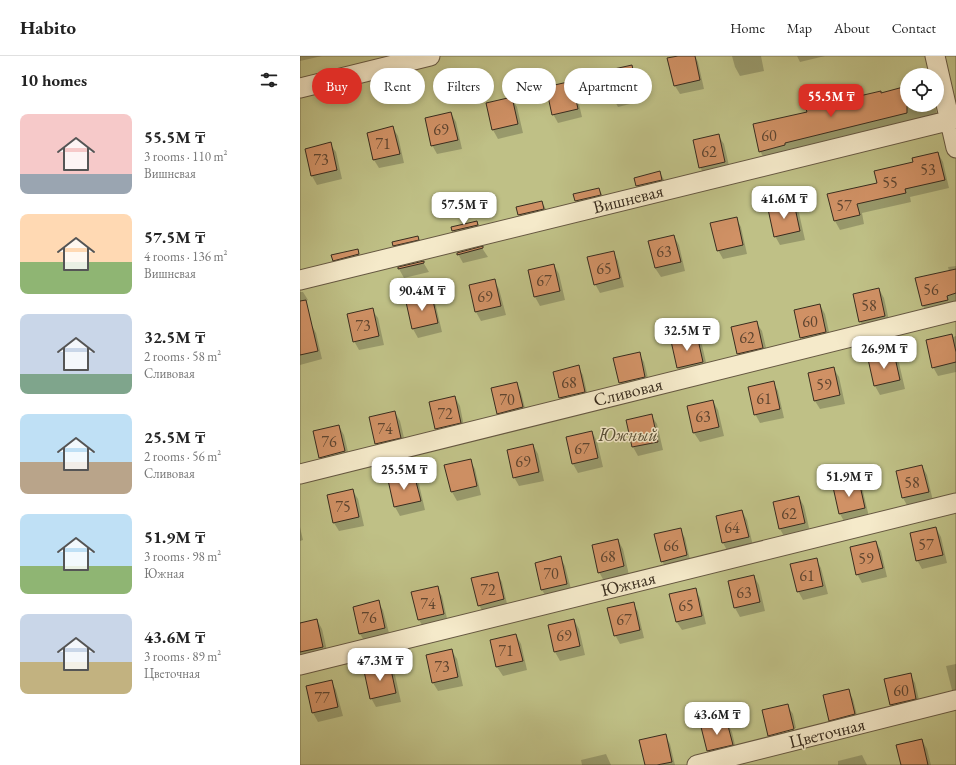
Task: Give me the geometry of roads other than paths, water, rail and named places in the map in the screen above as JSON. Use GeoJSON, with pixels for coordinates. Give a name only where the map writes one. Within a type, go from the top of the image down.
{"type":"FeatureCollection","features":[{"type":"Feature","properties":{"kind":"street"},"geometry":{"type":"LineString","coordinates":[[300,88],[430,56]]}},
{"type":"Feature","properties":{"kind":"street"},"geometry":{"type":"LineString","coordinates":[[935,56],[952,119],[956,148]]}},
{"type":"Feature","properties":{"kind":"street","name":"Вишневая"},"geometry":{"type":"LineString","coordinates":[[300,280],[952,119]]}},
{"type":"Feature","properties":{"kind":"street","name":"Сливовая"},"geometry":{"type":"LineString","coordinates":[[300,474],[956,311]]}},
{"type":"Feature","properties":{"kind":"street","name":"Южная"},"geometry":{"type":"LineString","coordinates":[[300,665],[956,503]]}},
{"type":"Feature","properties":{"kind":"street","name":"Цветочная"},"geometry":{"type":"LineString","coordinates":[[697,765],[956,700]]}},
{"type":"Feature","properties":{"kind":"park label","name":"Южный"},"geometry":{"type":"Point","coordinates":[628,435]}}]}
